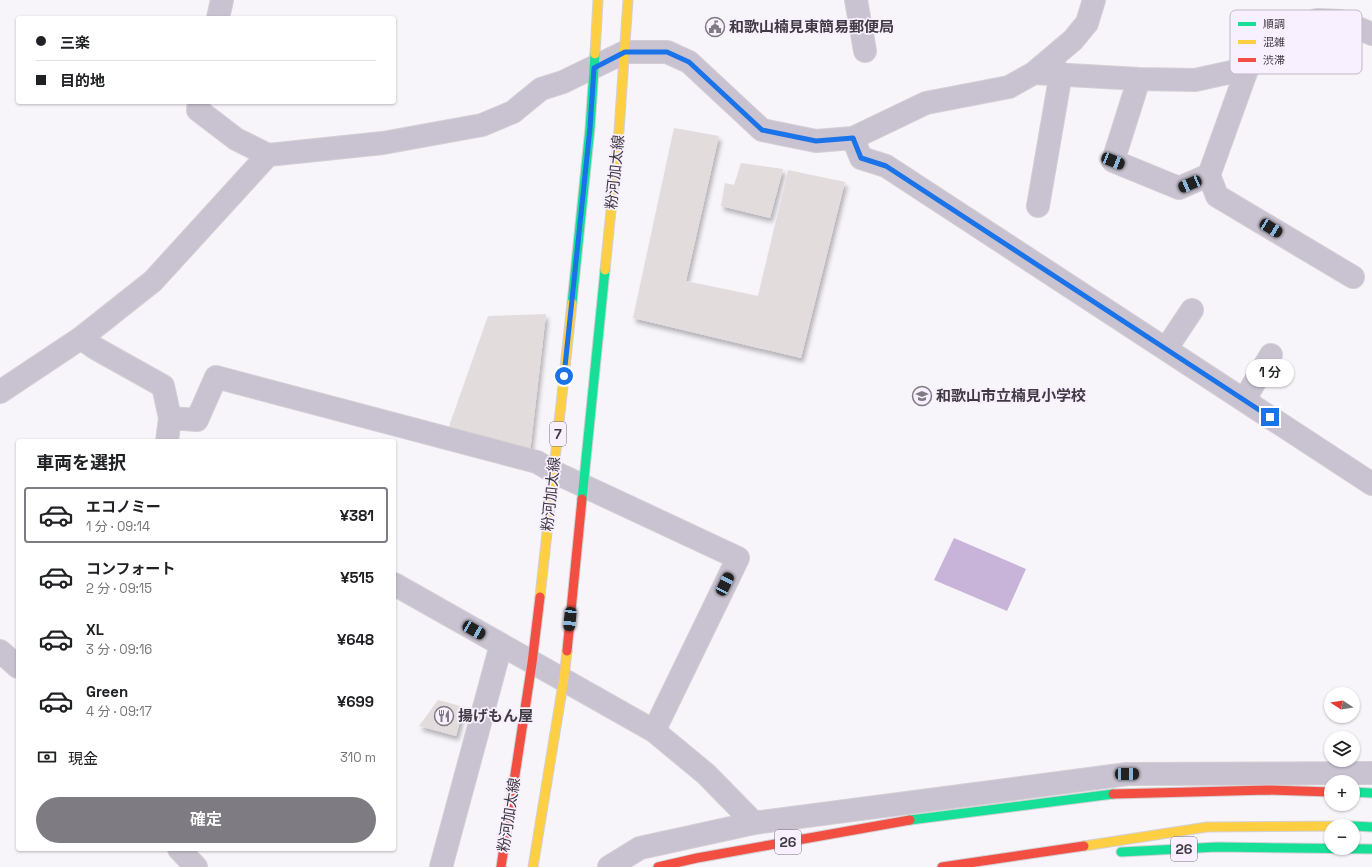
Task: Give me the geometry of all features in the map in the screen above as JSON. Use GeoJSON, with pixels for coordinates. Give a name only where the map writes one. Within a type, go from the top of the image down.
{"type":"FeatureCollection","features":[{"type":"Feature","properties":{"kind":"main road","name":"粉河加太線"},"geometry":{"type":"LineString","coordinates":[[501,867],[532,663],[554,472],[590,128],[598,0]]}},
{"type":"Feature","properties":{"kind":"main road","name":"粉河加太線"},"geometry":{"type":"LineString","coordinates":[[533,867],[564,678],[619,131],[628,0]]}},
{"type":"Feature","properties":{"kind":"main road","name":"26"},"geometry":{"type":"LineString","coordinates":[[658,867],[697,858],[918,818],[1115,794],[1268,790],[1324,792]]}},
{"type":"Feature","properties":{"kind":"main road"},"geometry":{"type":"LineString","coordinates":[[1360,792],[1372,793]]}},
{"type":"Feature","properties":{"kind":"main road","name":"26"},"geometry":{"type":"LineString","coordinates":[[942,867],[1207,826],[1324,826]]}},
{"type":"Feature","properties":{"kind":"main road","name":"26"},"geometry":{"type":"LineString","coordinates":[[1360,826],[1372,827]]}},
{"type":"Feature","properties":{"kind":"main road","name":"26"},"geometry":{"type":"LineString","coordinates":[[996,858],[1217,847],[1372,849]]}},
{"type":"Feature","properties":{"kind":"street"},"geometry":{"type":"LineString","coordinates":[[218,16],[222,0]]}},
{"type":"Feature","properties":{"kind":"street"},"geometry":{"type":"LineString","coordinates":[[856,0],[865,51]]}},
{"type":"Feature","properties":{"kind":"street"},"geometry":{"type":"LineString","coordinates":[[200,104],[198,110],[236,139],[268,154],[383,143],[482,125],[513,112],[541,89],[563,82],[625,52],[667,52],[689,62],[762,130],[816,141],[853,138],[926,103],[1009,87],[1034,73],[1073,40],[1087,23],[1094,0]]}},
{"type":"Feature","properties":{"kind":"street"},"geometry":{"type":"LineString","coordinates":[[1362,30],[1372,34]]}},
{"type":"Feature","properties":{"kind":"street"},"geometry":{"type":"LineString","coordinates":[[1034,73],[1061,73],[1139,79],[1195,80],[1230,72]]}},
{"type":"Feature","properties":{"kind":"street"},"geometry":{"type":"LineString","coordinates":[[1038,206],[1061,73]]}},
{"type":"Feature","properties":{"kind":"street"},"geometry":{"type":"LineString","coordinates":[[1245,74],[1209,175],[1217,196],[1353,278]]}},
{"type":"Feature","properties":{"kind":"street"},"geometry":{"type":"LineString","coordinates":[[1139,79],[1113,161],[1180,188],[1209,175]]}},
{"type":"Feature","properties":{"kind":"street"},"geometry":{"type":"LineString","coordinates":[[853,138],[861,158],[886,166],[1372,482]]}},
{"type":"Feature","properties":{"kind":"street"},"geometry":{"type":"LineString","coordinates":[[0,392],[80,338],[153,281],[268,154]]}},
{"type":"Feature","properties":{"kind":"street"},"geometry":{"type":"LineString","coordinates":[[1166,349],[1192,310]]}},
{"type":"Feature","properties":{"kind":"street"},"geometry":{"type":"LineString","coordinates":[[80,338],[163,386],[170,418],[167,439]]}},
{"type":"Feature","properties":{"kind":"street"},"geometry":{"type":"LineString","coordinates":[[1244,400],[1271,355]]}},
{"type":"Feature","properties":{"kind":"street"},"geometry":{"type":"LineString","coordinates":[[170,418],[197,420],[216,377],[537,462],[583,486],[738,558],[654,731]]}},
{"type":"Feature","properties":{"kind":"street"},"geometry":{"type":"LineString","coordinates":[[396,585],[532,663],[564,678],[654,731],[706,774],[754,823]]}},
{"type":"Feature","properties":{"kind":"street"},"geometry":{"type":"LineString","coordinates":[[441,867],[501,645]]}},
{"type":"Feature","properties":{"kind":"street"},"geometry":{"type":"LineString","coordinates":[[0,651],[16,665]]}},
{"type":"Feature","properties":{"kind":"street"},"geometry":{"type":"LineString","coordinates":[[609,867],[640,848],[754,823],[1127,774],[1372,773]]}},
{"type":"Feature","properties":{"kind":"street"},"geometry":{"type":"LineString","coordinates":[[181,851],[196,867]]}},
{"type":"Feature","properties":{"kind":"shaded area"},"geometry":{"type":"Polygon","coordinates":[[[954,538],[1026,569],[1007,611],[934,580],[954,538]]]}},
{"type":"Feature","properties":{"kind":"building"},"geometry":{"type":"Polygon","coordinates":[[[674,128],[719,136],[686,281],[758,296],[788,170],[845,182],[801,358],[633,318],[674,128]]]}},
{"type":"Feature","properties":{"kind":"building"},"geometry":{"type":"Polygon","coordinates":[[[741,163],[783,169],[770,218],[721,206],[725,183],[734,185],[741,163]]]}},
{"type":"Feature","properties":{"kind":"building"},"geometry":{"type":"Polygon","coordinates":[[[546,314],[530,452],[446,435],[488,316],[546,314]]]}},
{"type":"Feature","properties":{"kind":"building","name":"揚げもん屋"},"geometry":{"type":"Polygon","coordinates":[[[438,700],[464,707],[456,736],[419,726],[438,700]]]}},
{"type":"Feature","properties":{"kind":"traffic: fast"},"geometry":{"type":"LineString","coordinates":[[572,303],[590,128],[595,54]]}},
{"type":"Feature","properties":{"kind":"traffic: fast"},"geometry":{"type":"LineString","coordinates":[[582,499],[605,270]]}},
{"type":"Feature","properties":{"kind":"traffic: fast"},"geometry":{"type":"LineString","coordinates":[[1360,792],[1372,793]]}},
{"type":"Feature","properties":{"kind":"traffic: fast"},"geometry":{"type":"LineString","coordinates":[[910,820],[1113,794]]}},
{"type":"Feature","properties":{"kind":"traffic: fast"},"geometry":{"type":"LineString","coordinates":[[1360,826],[1372,827]]}},
{"type":"Feature","properties":{"kind":"traffic: fast"},"geometry":{"type":"LineString","coordinates":[[1121,852],[1217,847],[1372,849]]}},
{"type":"Feature","properties":{"kind":"traffic: slow"},"geometry":{"type":"LineString","coordinates":[[595,54],[598,0]]}},
{"type":"Feature","properties":{"kind":"traffic: slow"},"geometry":{"type":"LineString","coordinates":[[605,270],[619,131],[628,0]]}},
{"type":"Feature","properties":{"kind":"traffic: slow"},"geometry":{"type":"LineString","coordinates":[[540,597],[572,303]]}},
{"type":"Feature","properties":{"kind":"traffic: slow"},"geometry":{"type":"LineString","coordinates":[[533,867],[564,678],[567,651]]}},
{"type":"Feature","properties":{"kind":"traffic: slow"},"geometry":{"type":"LineString","coordinates":[[1084,846],[1207,827],[1324,826]]}},
{"type":"Feature","properties":{"kind":"traffic: jam"},"geometry":{"type":"LineString","coordinates":[[567,651],[582,499]]}},
{"type":"Feature","properties":{"kind":"traffic: jam"},"geometry":{"type":"LineString","coordinates":[[501,867],[532,663],[540,597]]}},
{"type":"Feature","properties":{"kind":"traffic: jam"},"geometry":{"type":"LineString","coordinates":[[1113,794],[1268,790],[1324,792]]}},
{"type":"Feature","properties":{"kind":"traffic: jam"},"geometry":{"type":"LineString","coordinates":[[658,867],[697,858],[910,820]]}},
{"type":"Feature","properties":{"kind":"traffic: jam"},"geometry":{"type":"LineString","coordinates":[[942,867],[1084,846]]}},
{"type":"Feature","properties":{"kind":"place","name":"和歌山楠見東簡易郵便局"},"geometry":{"type":"Point","coordinates":[715,27]}},
{"type":"Feature","properties":{"kind":"place","name":"和歌山市立楠見小学校"},"geometry":{"type":"Point","coordinates":[922,396]}},
{"type":"Feature","properties":{"kind":"place","name":"揚げもん屋"},"geometry":{"type":"Point","coordinates":[444,716]}},
{"type":"Feature","properties":{"kind":"route"},"geometry":{"type":"LineString","coordinates":[[564,376],[590,128],[594,68],[625,52],[667,52],[689,62],[762,130],[816,141],[853,138],[861,158],[886,166],[1270,417]]}}]}
